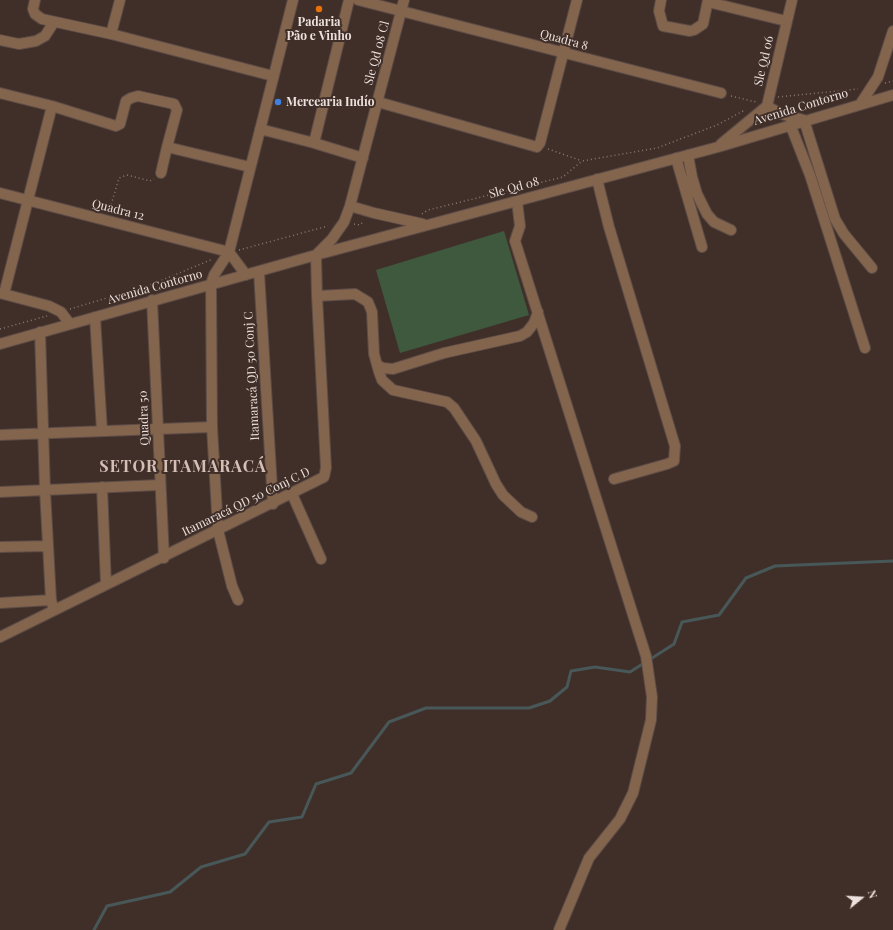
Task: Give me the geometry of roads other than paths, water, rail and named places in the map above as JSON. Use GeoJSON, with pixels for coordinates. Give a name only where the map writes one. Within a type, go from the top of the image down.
{"type":"FeatureCollection","features":[{"type":"Feature","properties":{"kind":"street"},"geometry":{"type":"LineString","coordinates":[[35,0],[33,9],[35,14],[42,20],[111,34],[273,76]]}},
{"type":"Feature","properties":{"kind":"street"},"geometry":{"type":"LineString","coordinates":[[111,34],[120,0]]}},
{"type":"Feature","properties":{"kind":"street"},"geometry":{"type":"LineString","coordinates":[[238,600],[232,586],[218,530],[212,427],[211,284],[214,275],[229,252],[293,0]]}},
{"type":"Feature","properties":{"kind":"street"},"geometry":{"type":"LineString","coordinates":[[314,143],[349,0]]}},
{"type":"Feature","properties":{"kind":"street"},"geometry":{"type":"LineString","coordinates":[[358,0],[403,5]]}},
{"type":"Feature","properties":{"kind":"street"},"geometry":{"type":"LineString","coordinates":[[378,102],[533,146],[539,145],[578,0]]}},
{"type":"Feature","properties":{"kind":"street"},"geometry":{"type":"LineString","coordinates":[[661,0],[658,11],[663,26],[690,31],[703,24],[708,1],[786,22]]}},
{"type":"Feature","properties":{"kind":"street","name":"Sle Qd 06"},"geometry":{"type":"LineString","coordinates":[[768,102],[792,0]]}},
{"type":"Feature","properties":{"kind":"street","name":"Quadra 8"},"geometry":{"type":"LineString","coordinates":[[403,5],[563,53],[721,93]]}},
{"type":"Feature","properties":{"kind":"street","name":"Sle Qd 08 Cl"},"geometry":{"type":"LineString","coordinates":[[316,255],[344,222],[350,206],[403,5]]}},
{"type":"Feature","properties":{"kind":"street"},"geometry":{"type":"LineString","coordinates":[[0,40],[20,44],[36,42],[45,36],[54,22]]}},
{"type":"Feature","properties":{"kind":"street"},"geometry":{"type":"LineString","coordinates":[[861,103],[890,56],[893,32]]}},
{"type":"Feature","properties":{"kind":"street"},"geometry":{"type":"LineString","coordinates":[[0,93],[52,106],[116,126],[120,124],[126,101],[131,98],[138,96],[174,104],[177,110],[161,173]]}},
{"type":"Feature","properties":{"kind":"street","name":"Avenida Contorno"},"geometry":{"type":"LineString","coordinates":[[718,147],[893,94]]}},
{"type":"Feature","properties":{"kind":"street"},"geometry":{"type":"LineString","coordinates":[[718,147],[768,102],[781,114],[804,120],[838,226],[872,268]]}},
{"type":"Feature","properties":{"kind":"street"},"geometry":{"type":"LineString","coordinates":[[52,106],[2,294],[49,306],[61,312],[70,324]]}},
{"type":"Feature","properties":{"kind":"street"},"geometry":{"type":"LineString","coordinates":[[790,124],[810,175],[865,348]]}},
{"type":"Feature","properties":{"kind":"street"},"geometry":{"type":"LineString","coordinates":[[260,129],[363,158]]}},
{"type":"Feature","properties":{"kind":"street"},"geometry":{"type":"LineString","coordinates":[[168,147],[250,167]]}},
{"type":"Feature","properties":{"kind":"street","name":"Sle Qd 08"},"geometry":{"type":"LineString","coordinates":[[316,255],[718,147]]}},
{"type":"Feature","properties":{"kind":"street"},"geometry":{"type":"LineString","coordinates":[[688,155],[692,177],[704,209],[714,222],[731,230]]}},
{"type":"Feature","properties":{"kind":"street"},"geometry":{"type":"LineString","coordinates":[[676,158],[702,246]]}},
{"type":"Feature","properties":{"kind":"street"},"geometry":{"type":"LineString","coordinates":[[598,179],[609,227],[675,446],[674,461],[614,479]]}},
{"type":"Feature","properties":{"kind":"street","name":"Quadra 12"},"geometry":{"type":"LineString","coordinates":[[0,193],[229,252]]}},
{"type":"Feature","properties":{"kind":"street"},"geometry":{"type":"LineString","coordinates":[[517,201],[520,226],[515,241],[646,656],[652,697],[651,720],[633,793],[620,819],[588,858],[559,930]]}},
{"type":"Feature","properties":{"kind":"street"},"geometry":{"type":"LineString","coordinates":[[350,206],[427,225]]}},
{"type":"Feature","properties":{"kind":"street"},"geometry":{"type":"LineString","coordinates":[[229,252],[246,275]]}},
{"type":"Feature","properties":{"kind":"street","name":"Avenida Contorno"},"geometry":{"type":"LineString","coordinates":[[0,344],[316,255]]}},
{"type":"Feature","properties":{"kind":"street","name":"Itamaracá QD 50 Conj C D"},"geometry":{"type":"LineString","coordinates":[[0,637],[322,480],[325,474],[316,255]]}},
{"type":"Feature","properties":{"kind":"street","name":"Itamaracá QD 50 Conj C"},"geometry":{"type":"LineString","coordinates":[[259,272],[272,504]]}},
{"type":"Feature","properties":{"kind":"street"},"geometry":{"type":"LineString","coordinates":[[317,296],[356,294],[368,302],[372,312],[376,365],[382,380],[393,390],[447,402],[454,408],[476,442],[496,484],[503,495],[521,512],[532,517]]}},
{"type":"Feature","properties":{"kind":"street","name":"Quadra 50"},"geometry":{"type":"LineString","coordinates":[[152,300],[159,486],[164,558]]}},
{"type":"Feature","properties":{"kind":"street"},"geometry":{"type":"LineString","coordinates":[[376,365],[383,368],[393,369],[444,353],[520,336],[527,332],[534,323],[538,312]]}},
{"type":"Feature","properties":{"kind":"street"},"geometry":{"type":"LineString","coordinates":[[95,317],[102,431]]}},
{"type":"Feature","properties":{"kind":"street"},"geometry":{"type":"LineString","coordinates":[[40,332],[42,434],[51,600],[54,610]]}},
{"type":"Feature","properties":{"kind":"street"},"geometry":{"type":"LineString","coordinates":[[0,435],[212,427]]}},
{"type":"Feature","properties":{"kind":"street"},"geometry":{"type":"LineString","coordinates":[[0,492],[159,486]]}},
{"type":"Feature","properties":{"kind":"street"},"geometry":{"type":"LineString","coordinates":[[102,487],[106,584]]}},
{"type":"Feature","properties":{"kind":"street"},"geometry":{"type":"LineString","coordinates":[[292,494],[321,559]]}},
{"type":"Feature","properties":{"kind":"street"},"geometry":{"type":"LineString","coordinates":[[0,547],[48,546]]}},
{"type":"Feature","properties":{"kind":"street"},"geometry":{"type":"LineString","coordinates":[[0,603],[51,600]]}},
{"type":"Feature","properties":{"kind":"waterway"},"geometry":{"type":"LineString","coordinates":[[649,660],[674,644],[682,622],[719,615],[746,578],[775,566],[893,561]]}},
{"type":"Feature","properties":{"kind":"waterway"},"geometry":{"type":"LineString","coordinates":[[94,930],[107,906],[170,892],[201,867],[245,854],[269,822],[302,817],[316,784],[351,773],[389,722],[426,708],[529,708],[550,701],[567,687],[571,671],[595,667],[630,672],[644,663]]}},
{"type":"Feature","properties":{"kind":"place","name":"Padaria Pão e Vinho"},"geometry":{"type":"Point","coordinates":[319,9]}},
{"type":"Feature","properties":{"kind":"place","name":"Mercearia Indío"},"geometry":{"type":"Point","coordinates":[278,102]}},
{"type":"Feature","properties":{"kind":"district","name":"SETOR ITAMARACÁ"},"geometry":{"type":"Point","coordinates":[183,467]}}]}
